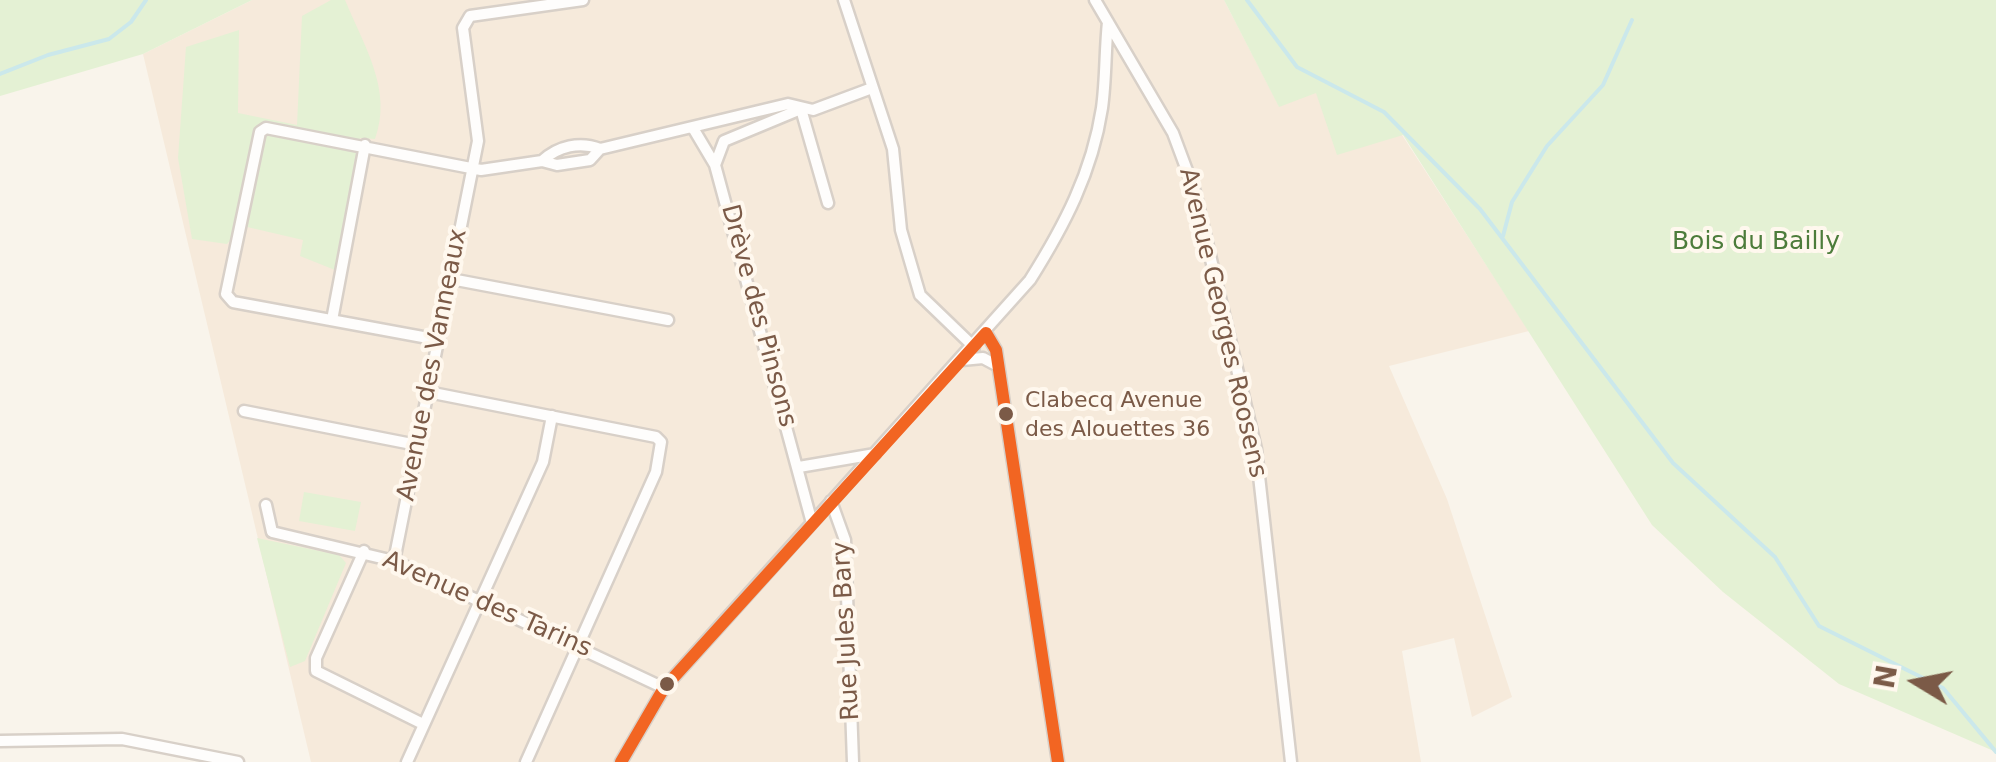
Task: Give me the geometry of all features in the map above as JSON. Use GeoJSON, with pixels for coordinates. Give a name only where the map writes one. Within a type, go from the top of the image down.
{"type":"FeatureCollection","features":[{"type":"Feature","properties":{"kind":"street","name":"Avenue des Vanneaux"},"geometry":{"type":"LineString","coordinates":[[394,561],[478,133],[463,28],[470,16],[584,0]]}},
{"type":"Feature","properties":{"kind":"street"},"geometry":{"type":"LineString","coordinates":[[844,0],[893,148],[902,230],[920,295],[974,347]]}},
{"type":"Feature","properties":{"kind":"street","name":"Avenue Georges Roosens"},"geometry":{"type":"LineString","coordinates":[[1096,0],[1173,133],[1199,208],[1256,449],[1291,762]]}},
{"type":"Feature","properties":{"kind":"street"},"geometry":{"type":"LineString","coordinates":[[621,762],[664,688],[974,347],[1030,280],[1077,200],[1102,110],[1108,22]]}},
{"type":"Feature","properties":{"kind":"street"},"geometry":{"type":"LineString","coordinates":[[439,340],[233,302],[226,294],[255,139],[266,128],[365,144],[472,168],[542,160],[554,150],[588,144],[600,149],[788,104],[813,110],[872,88]]}},
{"type":"Feature","properties":{"kind":"street"},"geometry":{"type":"LineString","coordinates":[[724,140],[800,109]]}},
{"type":"Feature","properties":{"kind":"street"},"geometry":{"type":"LineString","coordinates":[[800,109],[828,203]]}},
{"type":"Feature","properties":{"kind":"street"},"geometry":{"type":"LineString","coordinates":[[715,165],[724,140],[719,121]]}},
{"type":"Feature","properties":{"kind":"street","name":"Drève des Pinsons"},"geometry":{"type":"LineString","coordinates":[[693,128],[715,165],[812,523]]}},
{"type":"Feature","properties":{"kind":"street"},"geometry":{"type":"LineString","coordinates":[[332,320],[365,144]]}},
{"type":"Feature","properties":{"kind":"street"},"geometry":{"type":"LineString","coordinates":[[451,278],[668,320]]}},
{"type":"Feature","properties":{"kind":"street"},"geometry":{"type":"LineString","coordinates":[[986,333],[998,366],[1058,762]]}},
{"type":"Feature","properties":{"kind":"street"},"geometry":{"type":"LineString","coordinates":[[961,361],[983,358],[998,366]]}},
{"type":"Feature","properties":{"kind":"street"},"geometry":{"type":"LineString","coordinates":[[428,392],[660,442],[656,472],[526,762]]}},
{"type":"Feature","properties":{"kind":"street"},"geometry":{"type":"LineString","coordinates":[[244,412],[417,445]]}},
{"type":"Feature","properties":{"kind":"street"},"geometry":{"type":"LineString","coordinates":[[407,762],[543,462],[552,416]]}},
{"type":"Feature","properties":{"kind":"street"},"geometry":{"type":"LineString","coordinates":[[798,467],[875,454]]}},
{"type":"Feature","properties":{"kind":"street","name":"Rue Jules Bary"},"geometry":{"type":"LineString","coordinates":[[831,501],[845,540],[853,762]]}},
{"type":"Feature","properties":{"kind":"street","name":"Avenue des Tarins"},"geometry":{"type":"LineString","coordinates":[[266,505],[272,532],[394,561],[664,688]]}},
{"type":"Feature","properties":{"kind":"street"},"geometry":{"type":"LineString","coordinates":[[364,551],[316,658],[316,672],[423,724]]}},
{"type":"Feature","properties":{"kind":"street"},"geometry":{"type":"LineString","coordinates":[[0,741],[122,739],[238,762]]}},
{"type":"Feature","properties":{"kind":"shaded area"},"geometry":{"type":"Polygon","coordinates":[[[252,0],[1224,0],[1279,106],[1316,92],[1402,135],[1529,331],[1389,366],[1447,499],[1512,697],[1472,717],[1454,638],[1402,651],[1421,762],[311,762],[143,54],[252,0]]]}},
{"type":"Feature","properties":{"kind":"green space"},"geometry":{"type":"Polygon","coordinates":[[[0,0],[252,0],[143,54],[0,96],[0,0]]]}},
{"type":"Feature","properties":{"kind":"green space"},"geometry":{"type":"Polygon","coordinates":[[[331,0],[345,0],[374,68],[381,103],[375,139],[360,138],[335,270],[300,256],[303,240],[243,226],[227,244],[192,239],[178,158],[186,47],[239,30],[238,113],[297,125],[302,16],[331,0]]]}},
{"type":"Feature","properties":{"kind":"green space","name":"Bois du Bailly"},"geometry":{"type":"Polygon","coordinates":[[[1224,0],[1996,0],[1996,752],[1839,684],[1723,592],[1652,525],[1403,135],[1337,155],[1316,93],[1279,107],[1224,0]]]}},
{"type":"Feature","properties":{"kind":"green space"},"geometry":{"type":"Polygon","coordinates":[[[304,492],[361,502],[355,531],[299,521],[304,492]]]}},
{"type":"Feature","properties":{"kind":"green space"},"geometry":{"type":"Polygon","coordinates":[[[257,538],[339,555],[346,563],[305,661],[290,667],[257,538]]]}},
{"type":"Feature","properties":{"kind":"waterway"},"geometry":{"type":"LineString","coordinates":[[0,74],[48,55],[109,39],[131,22],[146,0]]}},
{"type":"Feature","properties":{"kind":"waterway"},"geometry":{"type":"LineString","coordinates":[[1247,0],[1297,67],[1384,112],[1480,209],[1673,463],[1775,557],[1819,626],[1943,688],[1996,752]]}},
{"type":"Feature","properties":{"kind":"waterway"},"geometry":{"type":"LineString","coordinates":[[1503,236],[1512,202],[1547,146],[1603,85],[1632,20]]}},
{"type":"Feature","properties":{"kind":"transit line"},"geometry":{"type":"LineString","coordinates":[[621,762],[664,688],[986,333],[996,350],[1058,762]]}},
{"type":"Feature","properties":{"kind":"place","name":"Clabecq Avenue des Alouettes 36"},"geometry":{"type":"Point","coordinates":[1006,414]}}]}
